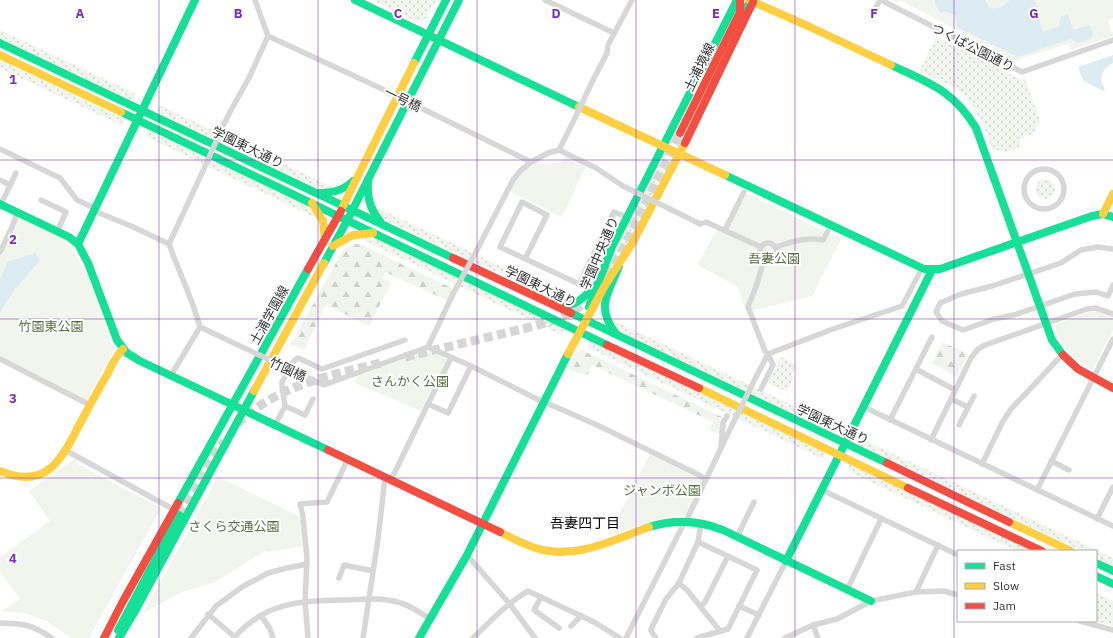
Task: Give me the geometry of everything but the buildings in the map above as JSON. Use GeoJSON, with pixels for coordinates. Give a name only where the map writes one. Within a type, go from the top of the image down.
{"type":"FeatureCollection","features":[{"type":"Feature","properties":{"kind":"main road"},"geometry":{"type":"LineString","coordinates":[[78,244],[195,0]]}},
{"type":"Feature","properties":{"kind":"main road"},"geometry":{"type":"LineString","coordinates":[[355,0],[915,265],[932,270],[951,266],[1092,216],[1103,214],[1113,217]]}},
{"type":"Feature","properties":{"kind":"main road","name":"土浦学園線"},"geometry":{"type":"LineString","coordinates":[[104,638],[122,603],[339,215],[359,172],[446,0]]}},
{"type":"Feature","properties":{"kind":"main road","name":"土浦学園線"},"geometry":{"type":"LineString","coordinates":[[119,638],[139,604],[243,410],[348,220],[459,0]]}},
{"type":"Feature","properties":{"kind":"main road","name":"土浦境線"},"geometry":{"type":"LineString","coordinates":[[738,0],[740,12]]}},
{"type":"Feature","properties":{"kind":"main road","name":"学園中央通り"},"geometry":{"type":"LineString","coordinates":[[419,638],[467,555],[579,332],[597,282],[612,247],[738,0]]}},
{"type":"Feature","properties":{"kind":"main road"},"geometry":{"type":"LineString","coordinates":[[752,1],[938,88],[958,102],[976,128],[1052,340],[1062,355],[1078,370],[1113,388]]}},
{"type":"Feature","properties":{"kind":"main road","name":"土浦境線"},"geometry":{"type":"LineString","coordinates":[[680,133],[740,12],[752,1]]}},
{"type":"Feature","properties":{"kind":"main road","name":"学園中央通り"},"geometry":{"type":"LineString","coordinates":[[584,320],[633,242],[680,154],[752,1]]}},
{"type":"Feature","properties":{"kind":"main road","name":"学園東大通り"},"geometry":{"type":"LineString","coordinates":[[0,43],[1069,550]]}},
{"type":"Feature","properties":{"kind":"main road","name":"学園東大通り"},"geometry":{"type":"LineString","coordinates":[[0,55],[312,202],[839,456],[1040,550]]}},
{"type":"Feature","properties":{"kind":"main road"},"geometry":{"type":"LineString","coordinates":[[316,193],[333,192],[344,188],[349,185],[359,172]]}},
{"type":"Feature","properties":{"kind":"main road"},"geometry":{"type":"LineString","coordinates":[[368,180],[366,195],[368,205],[383,225]]}},
{"type":"Feature","properties":{"kind":"main road"},"geometry":{"type":"LineString","coordinates":[[1103,214],[1113,194]]}},
{"type":"Feature","properties":{"kind":"main road"},"geometry":{"type":"LineString","coordinates":[[312,202],[324,221],[324,242]]}},
{"type":"Feature","properties":{"kind":"main road"},"geometry":{"type":"LineString","coordinates":[[1,204],[69,237],[78,244],[88,263],[117,340],[123,349],[140,361],[483,524],[536,548],[561,553],[585,550],[665,523],[680,521],[701,523],[718,528],[871,601]]}},
{"type":"Feature","properties":{"kind":"main road"},"geometry":{"type":"LineString","coordinates":[[333,246],[352,235],[374,233]]}},
{"type":"Feature","properties":{"kind":"main road"},"geometry":{"type":"LineString","coordinates":[[618,336],[604,316],[604,305],[619,266]]}},
{"type":"Feature","properties":{"kind":"main road"},"geometry":{"type":"LineString","coordinates":[[786,561],[932,270]]}},
{"type":"Feature","properties":{"kind":"main road"},"geometry":{"type":"LineString","coordinates":[[557,307],[565,308],[577,304],[585,298],[597,282]]}},
{"type":"Feature","properties":{"kind":"main road"},"geometry":{"type":"LineString","coordinates":[[0,471],[23,478],[36,476],[50,469],[61,458],[114,360],[118,353],[123,349]]}},
{"type":"Feature","properties":{"kind":"main road"},"geometry":{"type":"LineString","coordinates":[[108,638],[132,600],[179,515]]}},
{"type":"Feature","properties":{"kind":"main road"},"geometry":{"type":"LineString","coordinates":[[1097,563],[1113,571]]}},
{"type":"Feature","properties":{"kind":"main road"},"geometry":{"type":"LineString","coordinates":[[1097,576],[1113,584]]}},
{"type":"Feature","properties":{"kind":"main road"},"geometry":{"type":"LineString","coordinates":[[114,638],[132,600]]}},
{"type":"Feature","properties":{"kind":"street"},"geometry":{"type":"LineString","coordinates":[[173,372],[200,327],[169,244],[230,110],[249,78],[268,36],[255,0]]}},
{"type":"Feature","properties":{"kind":"street"},"geometry":{"type":"LineString","coordinates":[[545,0],[614,32]]}},
{"type":"Feature","properties":{"kind":"street"},"geometry":{"type":"LineString","coordinates":[[559,150],[607,53],[608,45],[614,32],[632,0]]}},
{"type":"Feature","properties":{"kind":"street"},"geometry":{"type":"LineString","coordinates":[[875,8],[881,0]]}},
{"type":"Feature","properties":{"kind":"street","name":"つくば公園通り"},"geometry":{"type":"LineString","coordinates":[[881,0],[1022,72],[1113,40]]}},
{"type":"Feature","properties":{"kind":"street","name":"一号橋"},"geometry":{"type":"LineString","coordinates":[[268,36],[378,87],[531,162]]}},
{"type":"Feature","properties":{"kind":"street"},"geometry":{"type":"LineString","coordinates":[[0,149],[60,178],[77,200],[95,210],[169,244]]}},
{"type":"Feature","properties":{"kind":"street"},"geometry":{"type":"LineString","coordinates":[[539,400],[471,366],[428,347],[453,294],[513,180],[520,171],[531,162],[548,153],[559,150],[596,168],[623,186],[700,224],[706,222],[761,247]]}},
{"type":"Feature","properties":{"kind":"street"},"geometry":{"type":"LineString","coordinates":[[1045,169],[1054,171],[1063,181],[1065,189],[1063,198],[1054,207],[1045,210],[1036,208],[1027,200],[1024,192],[1025,184],[1030,174],[1037,170],[1045,169]]}},
{"type":"Feature","properties":{"kind":"street"},"geometry":{"type":"LineString","coordinates":[[1,204],[16,173]]}},
{"type":"Feature","properties":{"kind":"street"},"geometry":{"type":"LineString","coordinates":[[0,180],[10,185]]}},
{"type":"Feature","properties":{"kind":"street"},"geometry":{"type":"LineString","coordinates":[[725,230],[744,192]]}},
{"type":"Feature","properties":{"kind":"street"},"geometry":{"type":"LineString","coordinates":[[41,200],[66,212],[57,232]]}},
{"type":"Feature","properties":{"kind":"street"},"geometry":{"type":"LineString","coordinates":[[525,259],[547,215],[522,202],[500,247],[525,259],[579,284],[614,212],[627,217]]}},
{"type":"Feature","properties":{"kind":"street"},"geometry":{"type":"LineString","coordinates":[[0,252],[16,216]]}},
{"type":"Feature","properties":{"kind":"street"},"geometry":{"type":"LineString","coordinates":[[775,247],[776,252],[774,257],[769,260],[764,259],[759,252],[763,244],[768,243],[775,247],[811,238],[823,240],[828,231]]}},
{"type":"Feature","properties":{"kind":"street"},"geometry":{"type":"LineString","coordinates":[[1113,249],[1098,246],[1081,250],[1061,263],[992,286],[961,294],[940,303],[936,312],[942,321],[963,330],[994,319],[1040,307],[1075,294],[1096,292],[1108,296],[1113,285]]}},
{"type":"Feature","properties":{"kind":"street"},"geometry":{"type":"LineString","coordinates":[[762,389],[773,365],[765,351],[748,308],[764,259]]}},
{"type":"Feature","properties":{"kind":"street"},"geometry":{"type":"LineString","coordinates":[[688,517],[756,375],[768,354],[833,329],[902,306],[919,274]]}},
{"type":"Feature","properties":{"kind":"street"},"geometry":{"type":"LineString","coordinates":[[931,440],[971,358],[978,349],[1092,308],[1102,309],[1113,314]]}},
{"type":"Feature","properties":{"kind":"street","name":"竹園橋"},"geometry":{"type":"LineString","coordinates":[[200,327],[324,385],[428,347]]}},
{"type":"Feature","properties":{"kind":"street"},"geometry":{"type":"LineString","coordinates":[[890,420],[932,337]]}},
{"type":"Feature","properties":{"kind":"street"},"geometry":{"type":"LineString","coordinates":[[1037,490],[1113,339]]}},
{"type":"Feature","properties":{"kind":"street"},"geometry":{"type":"LineString","coordinates":[[275,425],[285,406],[282,382],[294,361],[298,358],[322,369],[405,340]]}},
{"type":"Feature","properties":{"kind":"street"},"geometry":{"type":"LineString","coordinates":[[982,464],[1003,421],[1011,409],[1062,355]]}},
{"type":"Feature","properties":{"kind":"street"},"geometry":{"type":"LineString","coordinates":[[363,638],[388,479],[451,358]]}},
{"type":"Feature","properties":{"kind":"street"},"geometry":{"type":"LineString","coordinates":[[0,359],[86,403]]}},
{"type":"Feature","properties":{"kind":"street"},"geometry":{"type":"LineString","coordinates":[[428,404],[448,413],[471,366]]}},
{"type":"Feature","properties":{"kind":"street"},"geometry":{"type":"LineString","coordinates":[[916,369],[955,390]]}},
{"type":"Feature","properties":{"kind":"street"},"geometry":{"type":"LineString","coordinates":[[959,425],[974,396]]}},
{"type":"Feature","properties":{"kind":"street"},"geometry":{"type":"LineString","coordinates":[[285,406],[305,415],[313,399]]}},
{"type":"Feature","properties":{"kind":"street"},"geometry":{"type":"LineString","coordinates":[[951,399],[968,407]]}},
{"type":"Feature","properties":{"kind":"street"},"geometry":{"type":"LineString","coordinates":[[549,404],[596,425],[706,479]]}},
{"type":"Feature","properties":{"kind":"street"},"geometry":{"type":"LineString","coordinates":[[864,407],[1113,526]]}},
{"type":"Feature","properties":{"kind":"street"},"geometry":{"type":"LineString","coordinates":[[721,449],[723,423],[727,416]]}},
{"type":"Feature","properties":{"kind":"street"},"geometry":{"type":"LineString","coordinates":[[65,450],[169,507]]}},
{"type":"Feature","properties":{"kind":"street"},"geometry":{"type":"LineString","coordinates":[[308,638],[305,601],[307,558],[303,516],[300,504],[327,502],[348,459]]}},
{"type":"Feature","properties":{"kind":"street"},"geometry":{"type":"LineString","coordinates":[[1051,462],[1069,470]]}},
{"type":"Feature","properties":{"kind":"street"},"geometry":{"type":"LineString","coordinates":[[1097,518],[1113,486]]}},
{"type":"Feature","properties":{"kind":"street"},"geometry":{"type":"LineString","coordinates":[[822,490],[957,555]]}},
{"type":"Feature","properties":{"kind":"street"},"geometry":{"type":"LineString","coordinates":[[737,537],[754,502]]}},
{"type":"Feature","properties":{"kind":"street"},"geometry":{"type":"LineString","coordinates":[[847,590],[881,519]]}},
{"type":"Feature","properties":{"kind":"street"},"geometry":{"type":"LineString","coordinates":[[656,638],[650,631],[666,600],[679,582],[698,542],[701,523]]}},
{"type":"Feature","properties":{"kind":"street"},"geometry":{"type":"LineString","coordinates":[[626,638],[683,525]]}},
{"type":"Feature","properties":{"kind":"street"},"geometry":{"type":"LineString","coordinates":[[697,638],[729,628],[757,570],[698,542]]}},
{"type":"Feature","properties":{"kind":"street"},"geometry":{"type":"LineString","coordinates":[[916,592],[938,546]]}},
{"type":"Feature","properties":{"kind":"street"},"geometry":{"type":"LineString","coordinates":[[467,555],[536,638]]}},
{"type":"Feature","properties":{"kind":"street"},"geometry":{"type":"LineString","coordinates":[[701,606],[705,602],[728,556]]}},
{"type":"Feature","properties":{"kind":"street"},"geometry":{"type":"LineString","coordinates":[[747,638],[786,561]]}},
{"type":"Feature","properties":{"kind":"street"},"geometry":{"type":"LineString","coordinates":[[191,638],[208,614],[226,597],[255,579],[277,570],[307,564]]}},
{"type":"Feature","properties":{"kind":"street"},"geometry":{"type":"LineString","coordinates":[[339,578],[344,564],[373,571]]}},
{"type":"Feature","properties":{"kind":"street"},"geometry":{"type":"LineString","coordinates":[[679,582],[688,590],[720,631]]}},
{"type":"Feature","properties":{"kind":"street"},"geometry":{"type":"LineString","coordinates":[[473,638],[509,604],[528,591],[581,616],[620,638]]}},
{"type":"Feature","properties":{"kind":"street"},"geometry":{"type":"LineString","coordinates":[[785,638],[813,625],[837,619],[871,601],[916,592],[944,591],[957,595]]}},
{"type":"Feature","properties":{"kind":"street"},"geometry":{"type":"LineString","coordinates":[[541,597],[534,610],[559,628]]}},
{"type":"Feature","properties":{"kind":"street"},"geometry":{"type":"LineString","coordinates":[[208,614],[234,638],[245,627],[261,615],[282,606],[305,601],[368,599],[391,600],[410,606],[430,619]]}},
{"type":"Feature","properties":{"kind":"street"},"geometry":{"type":"LineString","coordinates":[[739,606],[759,615]]}},
{"type":"Feature","properties":{"kind":"street"},"geometry":{"type":"LineString","coordinates":[[261,615],[273,638]]}},
{"type":"Feature","properties":{"kind":"street"},"geometry":{"type":"LineString","coordinates":[[571,626],[581,616]]}},
{"type":"Feature","properties":{"kind":"street"},"geometry":{"type":"LineString","coordinates":[[1084,622],[1113,630]]}},
{"type":"Feature","properties":{"kind":"street"},"geometry":{"type":"LineString","coordinates":[[0,623],[27,625],[38,628],[52,638]]}},
{"type":"Feature","properties":{"kind":"street"},"geometry":{"type":"LineString","coordinates":[[813,625],[818,638]]}},
{"type":"Feature","properties":{"kind":"green space"},"geometry":{"type":"Polygon","coordinates":[[[372,0],[436,0],[426,19],[418,22],[372,0]]]}},
{"type":"Feature","properties":{"kind":"green space"},"geometry":{"type":"Polygon","coordinates":[[[891,0],[1113,0],[1113,18],[1108,21],[1111,32],[1113,32],[1113,36],[1071,50],[1068,44],[1019,59],[1018,61],[901,1],[896,2],[891,0]]]}},
{"type":"Feature","properties":{"kind":"green space"},"geometry":{"type":"Polygon","coordinates":[[[0,30],[134,93],[135,96],[133,101],[0,38],[0,30]]]}},
{"type":"Feature","properties":{"kind":"green space"},"geometry":{"type":"Polygon","coordinates":[[[936,37],[1020,79],[1025,79],[1040,120],[1033,135],[1025,136],[1020,142],[1019,148],[1006,152],[996,150],[993,151],[976,112],[966,98],[951,86],[919,72],[936,37]]]}},
{"type":"Feature","properties":{"kind":"green space"},"geometry":{"type":"Polygon","coordinates":[[[0,60],[124,119],[121,125],[0,68],[0,60]]]}},
{"type":"Feature","properties":{"kind":"green space"},"geometry":{"type":"Polygon","coordinates":[[[160,106],[334,188],[325,190],[314,186],[157,112],[160,106]]]}},
{"type":"Feature","properties":{"kind":"green space"},"geometry":{"type":"Polygon","coordinates":[[[148,130],[310,208],[318,219],[147,137],[146,135],[148,130]]]}},
{"type":"Feature","properties":{"kind":"green space"},"geometry":{"type":"Polygon","coordinates":[[[566,156],[586,166],[562,217],[510,191],[521,174],[532,165],[537,162],[539,164],[561,163],[566,156]]]}},
{"type":"Feature","properties":{"kind":"green space"},"geometry":{"type":"Polygon","coordinates":[[[664,161],[668,163],[668,167],[629,243],[598,293],[613,255],[636,207],[664,161]]]}},
{"type":"Feature","properties":{"kind":"green space"},"geometry":{"type":"Polygon","coordinates":[[[1045,179],[1052,182],[1055,189],[1052,196],[1045,199],[1038,196],[1035,189],[1038,182],[1045,179]]]}},
{"type":"Feature","properties":{"kind":"green space","name":"吾妻公園"},"geometry":{"type":"Polygon","coordinates":[[[747,194],[841,239],[812,296],[747,312],[737,286],[697,265],[717,229],[726,233],[747,194]]]}},
{"type":"Feature","properties":{"kind":"green space"},"geometry":{"type":"Polygon","coordinates":[[[371,206],[574,301],[563,303],[556,300],[380,217],[371,206]]]}},
{"type":"Feature","properties":{"kind":"green space","name":"竹園東公園"},"geometry":{"type":"Polygon","coordinates":[[[17,218],[58,237],[73,250],[87,274],[113,349],[112,354],[86,401],[0,357],[0,255],[12,234],[17,218]]]}},
{"type":"Feature","properties":{"kind":"green space"},"geometry":{"type":"Polygon","coordinates":[[[355,236],[376,239],[565,329],[562,335],[355,236]]]}},
{"type":"Feature","properties":{"kind":"green space"},"geometry":{"type":"Polygon","coordinates":[[[356,244],[362,245],[454,289],[448,301],[385,272],[382,278],[391,283],[369,326],[326,305],[304,350],[291,344],[343,250],[356,244]]]}},
{"type":"Feature","properties":{"kind":"green space"},"geometry":{"type":"Polygon","coordinates":[[[1097,311],[1104,312],[1113,317],[1113,330],[1092,370],[1073,357],[1060,339],[1053,325],[1097,311]]]}},
{"type":"Feature","properties":{"kind":"green space"},"geometry":{"type":"Polygon","coordinates":[[[608,318],[836,426],[837,429],[835,433],[619,331],[608,318]]]}},
{"type":"Feature","properties":{"kind":"green space"},"geometry":{"type":"Polygon","coordinates":[[[590,341],[826,453],[824,457],[821,458],[589,348],[588,345],[590,341]]]}},
{"type":"Feature","properties":{"kind":"green space"},"geometry":{"type":"Polygon","coordinates":[[[942,342],[968,354],[957,377],[932,363],[942,342]]]}},
{"type":"Feature","properties":{"kind":"green space","name":"さんかく公園"},"geometry":{"type":"Polygon","coordinates":[[[429,350],[448,360],[432,395],[429,394],[421,411],[355,383],[357,376],[429,350]]]}},
{"type":"Feature","properties":{"kind":"green space"},"geometry":{"type":"Polygon","coordinates":[[[582,350],[724,418],[719,434],[710,430],[713,422],[592,365],[587,375],[568,370],[577,352],[582,350]]]}},
{"type":"Feature","properties":{"kind":"green space"},"geometry":{"type":"Polygon","coordinates":[[[781,357],[796,365],[792,374],[794,376],[787,392],[768,383],[781,357]]]}},
{"type":"Feature","properties":{"kind":"green space"},"geometry":{"type":"Polygon","coordinates":[[[864,440],[1096,550],[1080,550],[859,445],[861,441],[864,440]]]}},
{"type":"Feature","properties":{"kind":"green space","name":"ジャンボ公園"},"geometry":{"type":"Polygon","coordinates":[[[650,454],[702,480],[686,515],[656,520],[608,536],[650,454]]]}},
{"type":"Feature","properties":{"kind":"green space"},"geometry":{"type":"Polygon","coordinates":[[[75,459],[79,465],[161,508],[89,638],[71,638],[48,622],[36,617],[24,613],[2,611],[20,599],[0,572],[0,557],[50,521],[29,491],[75,459]]]}},
{"type":"Feature","properties":{"kind":"green space"},"geometry":{"type":"Polygon","coordinates":[[[850,464],[1031,550],[1015,550],[850,472],[848,468],[850,464]]]}},
{"type":"Feature","properties":{"kind":"green space","name":"さくら交通公園"},"geometry":{"type":"Polygon","coordinates":[[[218,477],[301,517],[303,546],[268,552],[266,550],[215,582],[180,593],[143,613],[218,477]]]}},
{"type":"Feature","properties":{"kind":"green space"},"geometry":{"type":"Polygon","coordinates":[[[1097,550],[1113,558],[1113,566],[1097,558],[1097,550]]]}},
{"type":"Feature","properties":{"kind":"green space"},"geometry":{"type":"Polygon","coordinates":[[[1097,593],[1113,601],[1113,626],[1097,621],[1097,593]]]}},
{"type":"Feature","properties":{"kind":"shaded area"},"geometry":{"type":"Polygon","coordinates":[[[935,0],[985,0],[990,8],[996,8],[1001,7],[1010,0],[1034,0],[1038,7],[1035,8],[1043,32],[1060,26],[1059,22],[1062,16],[1068,14],[1073,30],[1090,25],[1093,34],[1090,39],[1079,43],[1071,39],[1018,57],[957,27],[956,16],[945,11],[941,13],[935,4],[935,0]]]}},
{"type":"Feature","properties":{"kind":"shaded area"},"geometry":{"type":"Polygon","coordinates":[[[1113,55],[1113,63],[1106,68],[1102,74],[1102,81],[1105,89],[1103,91],[1083,80],[1078,67],[1113,55]]]}},
{"type":"Feature","properties":{"kind":"shaded area"},"geometry":{"type":"Polygon","coordinates":[[[35,253],[40,260],[15,289],[0,312],[0,280],[7,262],[35,253]]]}},
{"type":"Feature","properties":{"kind":"tunnel"},"geometry":{"type":"LineString","coordinates":[[607,276],[621,253],[680,133]]}},
{"type":"Feature","properties":{"kind":"tunnel"},"geometry":{"type":"LineString","coordinates":[[405,357],[535,326],[557,319],[585,303],[595,292]]}},
{"type":"Feature","properties":{"kind":"tunnel"},"geometry":{"type":"LineString","coordinates":[[237,424],[252,411],[286,391],[342,372],[381,363]]}},
{"type":"Feature","properties":{"kind":"tunnel"},"geometry":{"type":"LineString","coordinates":[[179,515],[214,455],[224,441]]}},
{"type":"Feature","properties":{"kind":"traffic: fast"},"geometry":{"type":"LineString","coordinates":[[78,244],[195,0]]}},
{"type":"Feature","properties":{"kind":"traffic: fast"},"geometry":{"type":"LineString","coordinates":[[355,0],[579,107]]}},
{"type":"Feature","properties":{"kind":"traffic: fast"},"geometry":{"type":"LineString","coordinates":[[414,63],[446,0]]}},
{"type":"Feature","properties":{"kind":"traffic: fast"},"geometry":{"type":"LineString","coordinates":[[352,211],[459,0]]}},
{"type":"Feature","properties":{"kind":"traffic: fast"},"geometry":{"type":"LineString","coordinates":[[589,307],[612,247],[737,0]]}},
{"type":"Feature","properties":{"kind":"traffic: fast"},"geometry":{"type":"LineString","coordinates":[[740,12],[754,0]]}},
{"type":"Feature","properties":{"kind":"traffic: fast"},"geometry":{"type":"LineString","coordinates":[[0,43],[453,258]]}},
{"type":"Feature","properties":{"kind":"traffic: fast"},"geometry":{"type":"LineString","coordinates":[[891,65],[929,83],[949,96],[967,115],[976,128],[1052,340],[1063,355]]}},
{"type":"Feature","properties":{"kind":"traffic: fast"},"geometry":{"type":"LineString","coordinates":[[121,112],[607,345]]}},
{"type":"Feature","properties":{"kind":"traffic: fast"},"geometry":{"type":"LineString","coordinates":[[725,175],[924,269],[940,269],[1092,216],[1103,214],[1113,217]]}},
{"type":"Feature","properties":{"kind":"traffic: fast"},"geometry":{"type":"LineString","coordinates":[[368,180],[368,191],[371,207],[380,221]]}},
{"type":"Feature","properties":{"kind":"traffic: fast"},"geometry":{"type":"LineString","coordinates":[[317,193],[336,191],[353,181]]}},
{"type":"Feature","properties":{"kind":"traffic: fast"},"geometry":{"type":"LineString","coordinates":[[0,204],[69,237],[78,244],[88,263],[117,340],[127,353],[140,361],[328,450]]}},
{"type":"Feature","properties":{"kind":"traffic: fast"},"geometry":{"type":"LineString","coordinates":[[324,263],[350,215]]}},
{"type":"Feature","properties":{"kind":"traffic: fast"},"geometry":{"type":"LineString","coordinates":[[616,334],[606,316],[605,308],[608,293],[619,266]]}},
{"type":"Feature","properties":{"kind":"traffic: fast"},"geometry":{"type":"LineString","coordinates":[[178,503],[308,269]]}},
{"type":"Feature","properties":{"kind":"traffic: fast"},"geometry":{"type":"LineString","coordinates":[[786,561],[932,270]]}},
{"type":"Feature","properties":{"kind":"traffic: fast"},"geometry":{"type":"LineString","coordinates":[[558,307],[569,306],[578,302],[593,287]]}},
{"type":"Feature","properties":{"kind":"traffic: fast"},"geometry":{"type":"LineString","coordinates":[[571,313],[887,463]]}},
{"type":"Feature","properties":{"kind":"traffic: fast"},"geometry":{"type":"LineString","coordinates":[[419,638],[467,555],[568,354]]}},
{"type":"Feature","properties":{"kind":"traffic: fast"},"geometry":{"type":"LineString","coordinates":[[119,638],[254,391]]}},
{"type":"Feature","properties":{"kind":"traffic: fast"},"geometry":{"type":"LineString","coordinates":[[118,630],[179,515]]}},
{"type":"Feature","properties":{"kind":"traffic: fast"},"geometry":{"type":"LineString","coordinates":[[649,527],[677,522],[705,524],[723,530],[871,601]]}},
{"type":"Feature","properties":{"kind":"traffic: fast"},"geometry":{"type":"LineString","coordinates":[[1097,563],[1113,571]]}},
{"type":"Feature","properties":{"kind":"traffic: fast"},"geometry":{"type":"LineString","coordinates":[[1097,576],[1113,584]]}},
{"type":"Feature","properties":{"kind":"traffic: slow"},"geometry":{"type":"LineString","coordinates":[[749,0],[891,65]]}},
{"type":"Feature","properties":{"kind":"traffic: slow"},"geometry":{"type":"LineString","coordinates":[[0,55],[121,112]]}},
{"type":"Feature","properties":{"kind":"traffic: slow"},"geometry":{"type":"LineString","coordinates":[[343,206],[414,63]]}},
{"type":"Feature","properties":{"kind":"traffic: slow"},"geometry":{"type":"LineString","coordinates":[[579,107],[725,175]]}},
{"type":"Feature","properties":{"kind":"traffic: slow"},"geometry":{"type":"LineString","coordinates":[[568,354],[604,287],[633,242],[685,143]]}},
{"type":"Feature","properties":{"kind":"traffic: slow"},"geometry":{"type":"LineString","coordinates":[[1103,214],[1113,194]]}},
{"type":"Feature","properties":{"kind":"traffic: slow"},"geometry":{"type":"LineString","coordinates":[[312,203],[323,221],[325,239]]}},
{"type":"Feature","properties":{"kind":"traffic: slow"},"geometry":{"type":"LineString","coordinates":[[333,246],[353,235],[373,233]]}},
{"type":"Feature","properties":{"kind":"traffic: slow"},"geometry":{"type":"LineString","coordinates":[[254,391],[324,263]]}},
{"type":"Feature","properties":{"kind":"traffic: slow"},"geometry":{"type":"LineString","coordinates":[[0,471],[15,476],[28,477],[39,475],[48,470],[57,462],[71,442],[114,361],[123,349]]}},
{"type":"Feature","properties":{"kind":"traffic: slow"},"geometry":{"type":"LineString","coordinates":[[699,388],[908,488]]}},
{"type":"Feature","properties":{"kind":"traffic: slow"},"geometry":{"type":"LineString","coordinates":[[1009,522],[1069,550]]}},
{"type":"Feature","properties":{"kind":"traffic: slow"},"geometry":{"type":"LineString","coordinates":[[500,532],[537,549],[557,552],[597,546],[649,527]]}},
{"type":"Feature","properties":{"kind":"traffic: jam"},"geometry":{"type":"LineString","coordinates":[[680,133],[740,12],[740,0]]}},
{"type":"Feature","properties":{"kind":"traffic: jam"},"geometry":{"type":"LineString","coordinates":[[685,143],[753,2]]}},
{"type":"Feature","properties":{"kind":"traffic: jam"},"geometry":{"type":"LineString","coordinates":[[308,269],[341,211]]}},
{"type":"Feature","properties":{"kind":"traffic: jam"},"geometry":{"type":"LineString","coordinates":[[453,258],[571,313]]}},
{"type":"Feature","properties":{"kind":"traffic: jam"},"geometry":{"type":"LineString","coordinates":[[607,345],[699,388]]}},
{"type":"Feature","properties":{"kind":"traffic: jam"},"geometry":{"type":"LineString","coordinates":[[1063,355],[1078,369],[1113,388]]}},
{"type":"Feature","properties":{"kind":"traffic: jam"},"geometry":{"type":"LineString","coordinates":[[328,450],[500,532]]}},
{"type":"Feature","properties":{"kind":"traffic: jam"},"geometry":{"type":"LineString","coordinates":[[887,463],[1009,522]]}},
{"type":"Feature","properties":{"kind":"traffic: jam"},"geometry":{"type":"LineString","coordinates":[[908,488],[1040,550]]}},
{"type":"Feature","properties":{"kind":"traffic: jam"},"geometry":{"type":"LineString","coordinates":[[104,638],[178,503]]}},
{"type":"Feature","properties":{"kind":"district","name":"吾妻四丁目"},"geometry":{"type":"Point","coordinates":[585,523]}}]}
